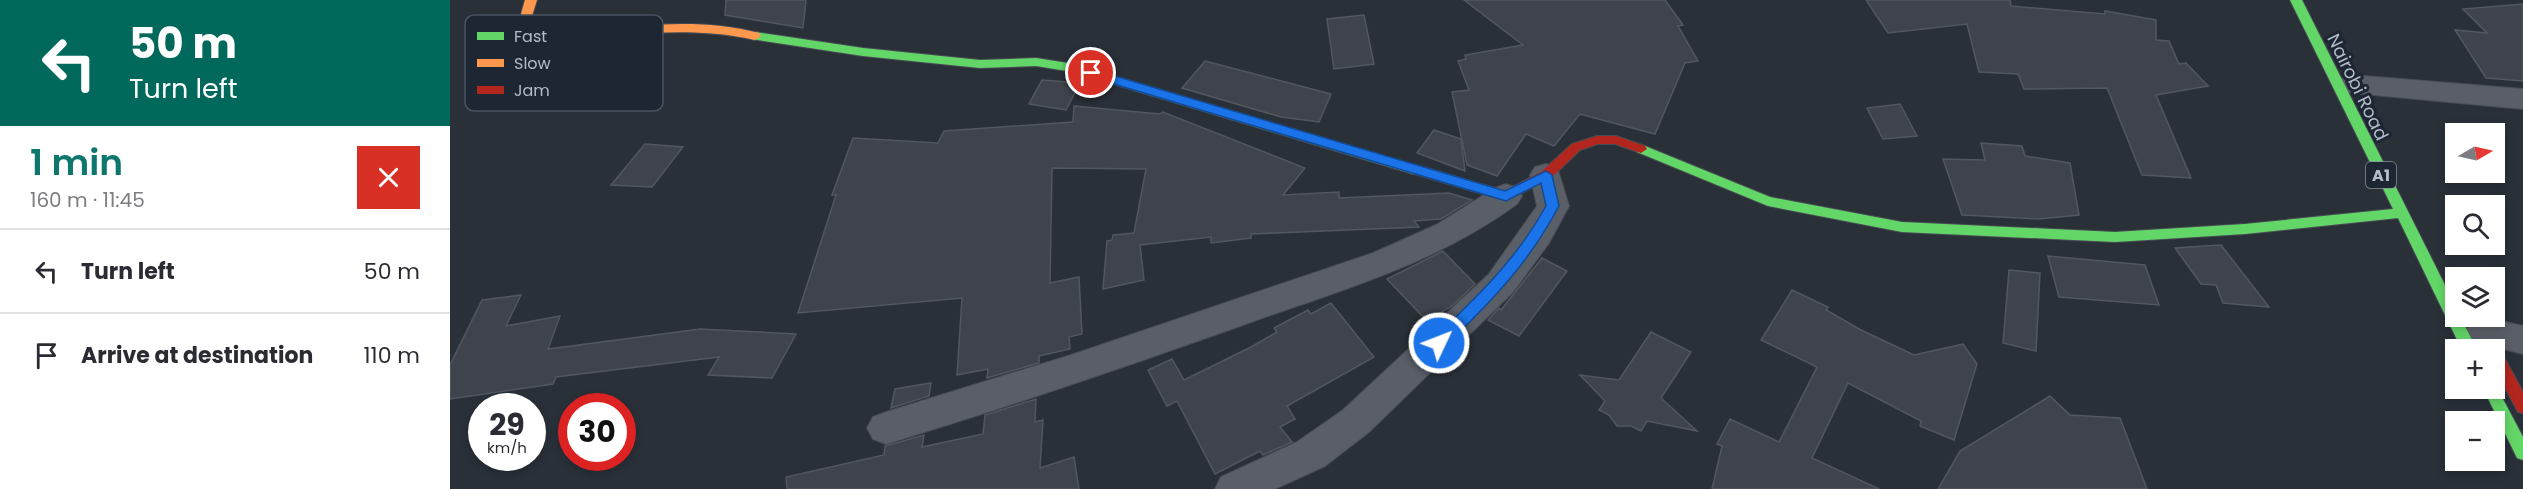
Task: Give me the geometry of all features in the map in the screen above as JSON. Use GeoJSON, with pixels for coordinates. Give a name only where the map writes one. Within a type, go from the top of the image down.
{"type":"FeatureCollection","features":[{"type":"Feature","properties":{"kind":"main road"},"geometry":{"type":"LineString","coordinates":[[526,15],[531,0]]}},
{"type":"Feature","properties":{"kind":"main road","name":"Nairobi Road"},"geometry":{"type":"LineString","coordinates":[[2296,0],[2400,213],[2482,339]]}},
{"type":"Feature","properties":{"kind":"main road","name":"Nairobi Road"},"geometry":{"type":"LineString","coordinates":[[2309,0],[2385,146]]}},
{"type":"Feature","properties":{"kind":"main road"},"geometry":{"type":"LineString","coordinates":[[663,30],[697,27],[733,29],[757,36],[863,52],[980,64],[1036,62],[1074,68],[1506,196],[1546,175],[1576,147],[1597,140],[1616,140],[1664,156],[1768,201],[1902,227],[2115,237],[2245,229],[2400,213]]}},
{"type":"Feature","properties":{"kind":"main road","name":"Nairobi Road"},"geometry":{"type":"LineString","coordinates":[[2505,377],[2523,407]]}},
{"type":"Feature","properties":{"kind":"main road"},"geometry":{"type":"LineString","coordinates":[[2496,399],[2523,453]]}},
{"type":"Feature","properties":{"kind":"street"},"geometry":{"type":"LineString","coordinates":[[2352,85],[2523,99]]}},
{"type":"Feature","properties":{"kind":"street"},"geometry":{"type":"LineString","coordinates":[[1235,489],[1311,454],[1356,421],[1501,283],[1538,234],[1553,206],[1546,175]]}},
{"type":"Feature","properties":{"kind":"street"},"geometry":{"type":"LineString","coordinates":[[886,428],[1090,364],[1355,275],[1392,257],[1421,247],[1482,215],[1506,196]]}},
{"type":"Feature","properties":{"kind":"street"},"geometry":{"type":"LineString","coordinates":[[2505,340],[2523,340]]}},
{"type":"Feature","properties":{"kind":"building"},"geometry":{"type":"Polygon","coordinates":[[[726,0],[806,0],[803,28],[725,15],[726,0]]]}},
{"type":"Feature","properties":{"kind":"building"},"geometry":{"type":"Polygon","coordinates":[[[1464,0],[1665,0],[1683,25],[1678,26],[1698,61],[1685,63],[1655,134],[1580,114],[1554,146],[1526,134],[1497,176],[1467,165],[1452,92],[1469,90],[1458,61],[1466,59],[1465,55],[1523,45],[1464,0]]]}},
{"type":"Feature","properties":{"kind":"building"},"geometry":{"type":"Polygon","coordinates":[[[1866,0],[2010,0],[2011,6],[2105,14],[2105,11],[2156,20],[2156,40],[2169,41],[2179,64],[2186,63],[2208,86],[2156,95],[2191,178],[2142,175],[2107,88],[2024,89],[2018,74],[1979,72],[1967,24],[1888,33],[1866,0]]]}},
{"type":"Feature","properties":{"kind":"building"},"geometry":{"type":"Polygon","coordinates":[[[2523,4],[2523,81],[2486,78],[2455,30],[2487,33],[2463,9],[2523,4]]]}},
{"type":"Feature","properties":{"kind":"building"},"geometry":{"type":"Polygon","coordinates":[[[1364,15],[1374,64],[1334,69],[1327,19],[1364,15]]]}},
{"type":"Feature","properties":{"kind":"building"},"geometry":{"type":"Polygon","coordinates":[[[1205,61],[1331,94],[1319,122],[1281,117],[1182,88],[1205,61]]]}},
{"type":"Feature","properties":{"kind":"building"},"geometry":{"type":"Polygon","coordinates":[[[1042,80],[1080,83],[1066,110],[1029,104],[1042,80]]]}},
{"type":"Feature","properties":{"kind":"building"},"geometry":{"type":"Polygon","coordinates":[[[1900,104],[1917,136],[1883,139],[1867,108],[1900,104]]]}},
{"type":"Feature","properties":{"kind":"building"},"geometry":{"type":"Polygon","coordinates":[[[1074,106],[1160,114],[1163,112],[1305,168],[1283,195],[1339,192],[1339,198],[1449,193],[1472,200],[1441,219],[1414,221],[1419,227],[1251,234],[1251,238],[1211,243],[1211,237],[1140,245],[1144,280],[1103,289],[1107,241],[1112,240],[1113,235],[1134,233],[1146,169],[1052,168],[1050,283],[1079,277],[1082,334],[1069,337],[1070,349],[1039,356],[1039,363],[987,378],[988,369],[957,375],[962,298],[798,313],[836,195],[832,195],[853,138],[938,143],[944,131],[1073,122],[1074,106]]]}},
{"type":"Feature","properties":{"kind":"building"},"geometry":{"type":"Polygon","coordinates":[[[1434,130],[1461,139],[1465,171],[1417,153],[1434,130]]]}},
{"type":"Feature","properties":{"kind":"building"},"geometry":{"type":"Polygon","coordinates":[[[1981,143],[2022,146],[2025,156],[2070,163],[2079,215],[2038,219],[1962,215],[1943,159],[1985,160],[1981,143]]]}},
{"type":"Feature","properties":{"kind":"building"},"geometry":{"type":"Polygon","coordinates":[[[645,144],[683,147],[652,187],[611,185],[645,144]]]}},
{"type":"Feature","properties":{"kind":"building"},"geometry":{"type":"Polygon","coordinates":[[[2221,245],[2269,307],[2223,303],[2216,285],[2201,284],[2175,248],[2221,245]]]}},
{"type":"Feature","properties":{"kind":"building"},"geometry":{"type":"Polygon","coordinates":[[[1443,251],[1475,284],[1452,306],[1427,321],[1387,279],[1443,251]]]}},
{"type":"Feature","properties":{"kind":"building"},"geometry":{"type":"Polygon","coordinates":[[[2048,256],[2145,265],[2159,305],[2059,297],[2048,256]]]}},
{"type":"Feature","properties":{"kind":"building"},"geometry":{"type":"Polygon","coordinates":[[[1542,258],[1567,271],[1519,336],[1488,320],[1499,308],[1501,310],[1542,258]]]}},
{"type":"Feature","properties":{"kind":"building"},"geometry":{"type":"Polygon","coordinates":[[[2009,270],[2040,273],[2036,351],[2003,343],[2009,270]]]}},
{"type":"Feature","properties":{"kind":"building"},"geometry":{"type":"Polygon","coordinates":[[[1792,290],[1828,307],[1826,310],[1861,330],[1914,355],[1963,344],[1977,364],[1954,440],[1920,426],[1921,421],[1848,383],[1812,458],[1879,489],[1712,489],[1722,446],[1717,444],[1730,419],[1779,442],[1817,367],[1761,340],[1792,290]]]}},
{"type":"Feature","properties":{"kind":"building"},"geometry":{"type":"Polygon","coordinates":[[[521,295],[506,326],[560,316],[548,349],[700,329],[796,334],[772,378],[708,375],[719,357],[556,377],[553,384],[491,393],[468,393],[468,396],[450,399],[450,365],[482,300],[521,295]]]}},
{"type":"Feature","properties":{"kind":"building"},"geometry":{"type":"Polygon","coordinates":[[[1331,303],[1374,357],[1287,406],[1295,419],[1280,427],[1292,442],[1263,455],[1260,451],[1215,474],[1177,401],[1167,406],[1148,370],[1172,359],[1184,380],[1251,347],[1277,332],[1274,328],[1308,310],[1311,314],[1331,303]]]}},
{"type":"Feature","properties":{"kind":"building"},"geometry":{"type":"Polygon","coordinates":[[[1651,332],[1691,352],[1661,398],[1697,431],[1647,421],[1641,431],[1631,426],[1617,426],[1609,415],[1599,410],[1605,401],[1580,375],[1619,380],[1651,332]]]}},
{"type":"Feature","properties":{"kind":"building"},"geometry":{"type":"Polygon","coordinates":[[[931,383],[929,396],[891,408],[895,389],[931,383]]]}},
{"type":"Feature","properties":{"kind":"building"},"geometry":{"type":"Polygon","coordinates":[[[2050,396],[2070,415],[2120,418],[2147,489],[1938,489],[1960,451],[2050,396]]]}},
{"type":"Feature","properties":{"kind":"building"},"geometry":{"type":"Polygon","coordinates":[[[1036,399],[1035,422],[1043,420],[1040,468],[1074,457],[1079,489],[787,489],[786,477],[884,455],[885,446],[924,435],[922,447],[983,434],[985,415],[1036,399]]]}},
{"type":"Feature","properties":{"kind":"traffic: fast"},"geometry":{"type":"LineString","coordinates":[[2296,0],[2465,339]]}},
{"type":"Feature","properties":{"kind":"traffic: fast"},"geometry":{"type":"LineString","coordinates":[[755,36],[863,52],[980,64],[1036,62],[1074,68],[1413,169]]}},
{"type":"Feature","properties":{"kind":"traffic: fast"},"geometry":{"type":"LineString","coordinates":[[1641,149],[1768,201],[1902,227],[2115,237],[2245,229],[2400,213]]}},
{"type":"Feature","properties":{"kind":"traffic: fast"},"geometry":{"type":"LineString","coordinates":[[2496,399],[2523,453]]}},
{"type":"Feature","properties":{"kind":"traffic: slow"},"geometry":{"type":"LineString","coordinates":[[526,15],[531,0]]}},
{"type":"Feature","properties":{"kind":"traffic: slow"},"geometry":{"type":"LineString","coordinates":[[663,29],[703,28],[755,36]]}},
{"type":"Feature","properties":{"kind":"traffic: jam"},"geometry":{"type":"LineString","coordinates":[[1413,169],[1506,196],[1546,175],[1576,147],[1597,140],[1616,140],[1641,149]]}},
{"type":"Feature","properties":{"kind":"traffic: jam"},"geometry":{"type":"LineString","coordinates":[[2505,373],[2523,407]]}},
{"type":"Feature","properties":{"kind":"route"},"geometry":{"type":"LineString","coordinates":[[1091,73],[1506,196],[1546,175],[1553,206],[1538,234],[1501,283],[1439,343]]}}]}
